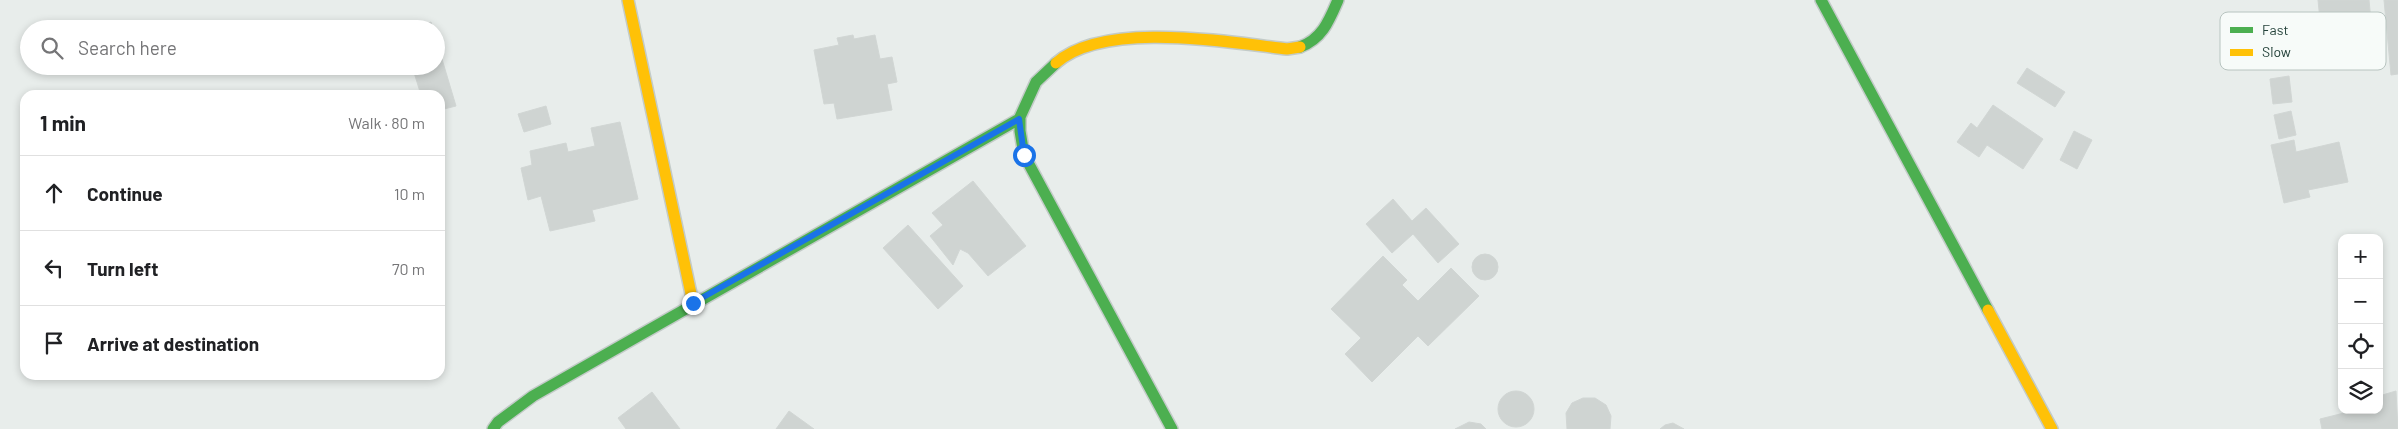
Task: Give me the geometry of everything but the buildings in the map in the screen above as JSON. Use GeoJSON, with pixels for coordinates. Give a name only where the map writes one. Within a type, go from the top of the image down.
{"type":"FeatureCollection","features":[{"type":"Feature","properties":{"kind":"street"},"geometry":{"type":"LineString","coordinates":[[628,0],[693,303]]}},
{"type":"Feature","properties":{"kind":"street"},"geometry":{"type":"LineString","coordinates":[[1172,429],[1024,155],[1019,119],[1034,83],[1066,54],[1104,42],[1152,36],[1287,50],[1305,48],[1319,37],[1329,22],[1338,0]]}},
{"type":"Feature","properties":{"kind":"street"},"geometry":{"type":"LineString","coordinates":[[1821,0],[2052,429]]}},
{"type":"Feature","properties":{"kind":"street"},"geometry":{"type":"LineString","coordinates":[[494,429],[498,422],[533,396],[693,303],[1019,119]]}},
{"type":"Feature","properties":{"kind":"traffic: fast"},"geometry":{"type":"LineString","coordinates":[[1300,47],[1308,44],[1324,28],[1338,0]]}},
{"type":"Feature","properties":{"kind":"traffic: fast"},"geometry":{"type":"LineString","coordinates":[[1821,0],[1988,310]]}},
{"type":"Feature","properties":{"kind":"traffic: fast"},"geometry":{"type":"LineString","coordinates":[[1056,63],[1036,82],[1020,117],[1024,155],[1172,429]]}},
{"type":"Feature","properties":{"kind":"traffic: fast"},"geometry":{"type":"LineString","coordinates":[[493,429],[498,422],[533,396],[1019,119]]}},
{"type":"Feature","properties":{"kind":"traffic: slow"},"geometry":{"type":"LineString","coordinates":[[628,0],[693,303]]}},
{"type":"Feature","properties":{"kind":"traffic: slow"},"geometry":{"type":"LineString","coordinates":[[1056,63],[1077,50],[1104,42],[1135,38],[1167,37],[1233,42],[1287,49],[1300,47]]}},
{"type":"Feature","properties":{"kind":"traffic: slow"},"geometry":{"type":"LineString","coordinates":[[1988,310],[2052,429]]}},
{"type":"Feature","properties":{"kind":"route"},"geometry":{"type":"LineString","coordinates":[[693,303],[1019,119],[1024,155]]}}]}
